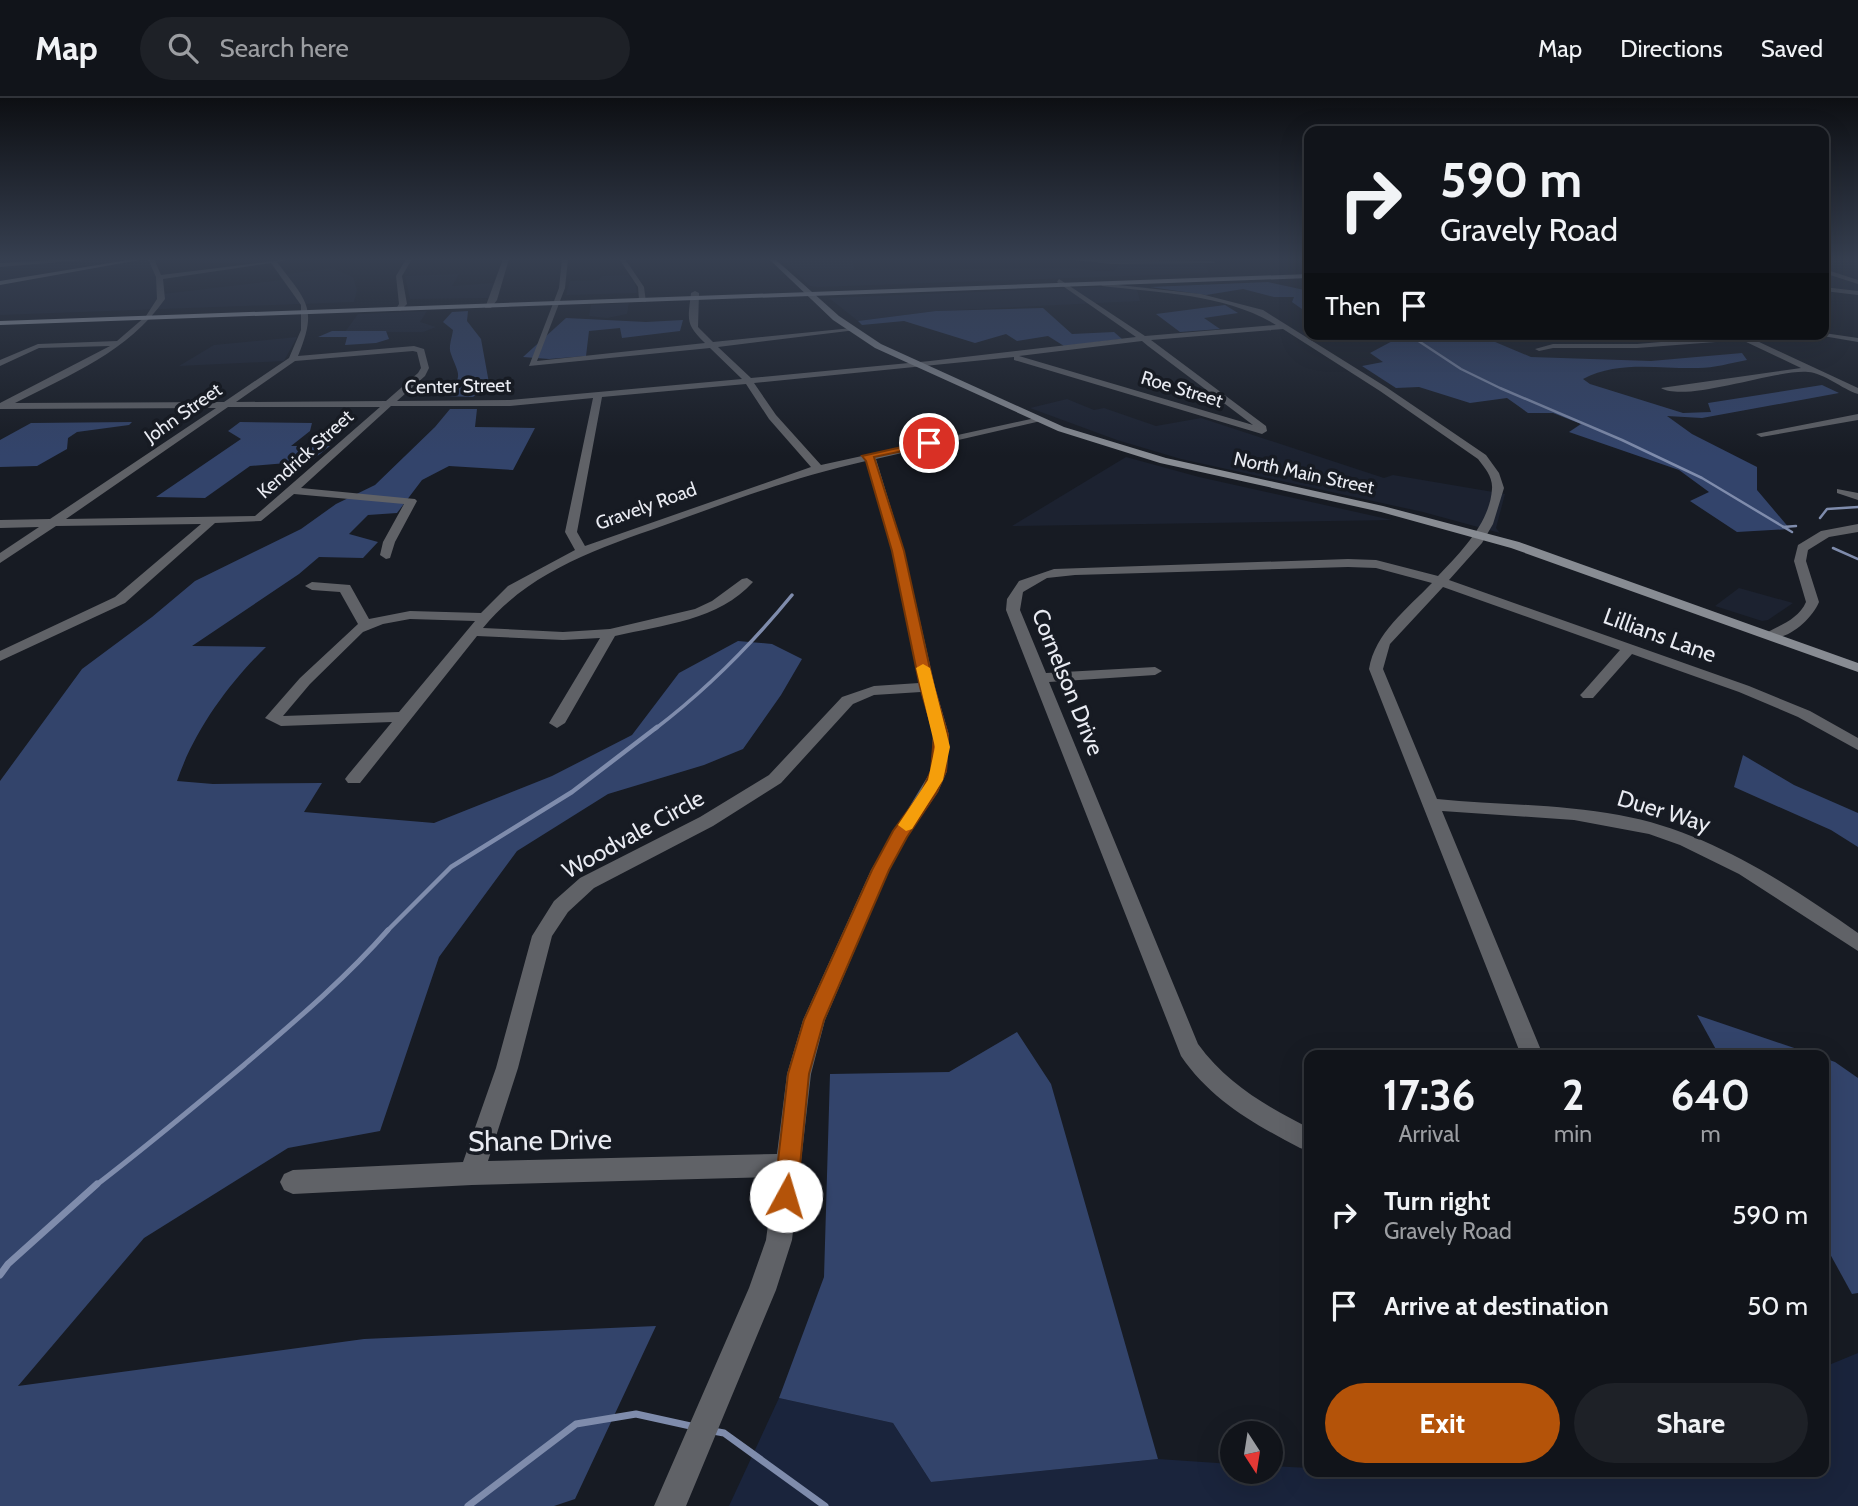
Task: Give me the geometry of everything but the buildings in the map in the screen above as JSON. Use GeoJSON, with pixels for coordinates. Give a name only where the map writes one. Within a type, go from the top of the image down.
{"type":"FeatureCollection","features":[{"type":"Feature","properties":{"kind":"main road","name":"North Main Street"},"geometry":{"type":"LineString","coordinates":[[846,325],[915,365],[1092,440],[1164,461],[1382,509],[1481,535],[1773,635],[1858,668]]}},
{"type":"Feature","properties":{"kind":"street"},"geometry":{"type":"LineString","coordinates":[[0,407],[120,343],[138,325]]}},
{"type":"Feature","properties":{"kind":"street"},"geometry":{"type":"LineString","coordinates":[[293,359],[305,325]]}},
{"type":"Feature","properties":{"kind":"street"},"geometry":{"type":"LineString","coordinates":[[548,325],[532,364],[852,330]]}},
{"type":"Feature","properties":{"kind":"street"},"geometry":{"type":"LineString","coordinates":[[692,325],[709,346],[748,380],[772,417],[818,468]]}},
{"type":"Feature","properties":{"kind":"street"},"geometry":{"type":"LineString","coordinates":[[1121,325],[1143,340]]}},
{"type":"Feature","properties":{"kind":"street"},"geometry":{"type":"LineString","coordinates":[[1281,325],[1304,339]]}},
{"type":"Feature","properties":{"kind":"street","name":"Center Street"},"geometry":{"type":"LineString","coordinates":[[0,407],[510,403],[1011,356],[1285,327]]}},
{"type":"Feature","properties":{"kind":"street"},"geometry":{"type":"LineString","coordinates":[[1829,336],[1858,340]]}},
{"type":"Feature","properties":{"kind":"street","name":"Roe Street"},"geometry":{"type":"LineString","coordinates":[[1011,356],[1250,429],[1262,430],[1262,426],[1143,340]]}},
{"type":"Feature","properties":{"kind":"street"},"geometry":{"type":"LineString","coordinates":[[1306,340],[1485,459],[1494,472],[1498,488],[1488,524],[1384,642],[1376,660],[1378,678],[1530,1050]]}},
{"type":"Feature","properties":{"kind":"street"},"geometry":{"type":"LineString","coordinates":[[1539,349],[1553,346],[1637,346],[1698,340]]}},
{"type":"Feature","properties":{"kind":"street"},"geometry":{"type":"LineString","coordinates":[[1746,340],[1858,391]]}},
{"type":"Feature","properties":{"kind":"street"},"geometry":{"type":"LineString","coordinates":[[0,363],[38,346],[120,343]]}},
{"type":"Feature","properties":{"kind":"street","name":"Kendrick Street"},"geometry":{"type":"LineString","coordinates":[[0,524],[211,521],[261,517],[425,371],[420,350],[293,359]]}},
{"type":"Feature","properties":{"kind":"street","name":"John Street"},"geometry":{"type":"LineString","coordinates":[[0,559],[293,359]]}},
{"type":"Feature","properties":{"kind":"street"},"geometry":{"type":"LineString","coordinates":[[1666,388],[1694,387],[1808,369]]}},
{"type":"Feature","properties":{"kind":"street"},"geometry":{"type":"LineString","coordinates":[[583,551],[575,543],[571,532],[598,395]]}},
{"type":"Feature","properties":{"kind":"street"},"geometry":{"type":"LineString","coordinates":[[1761,435],[1858,417]]}},
{"type":"Feature","properties":{"kind":"street","name":"Gravely Road"},"geometry":{"type":"LineString","coordinates":[[354,779],[485,617],[521,583],[583,551],[818,468],[1040,420]]}},
{"type":"Feature","properties":{"kind":"street"},"geometry":{"type":"LineString","coordinates":[[670,1506],[762,1290],[779,1240],[799,1074],[814,1020],[880,870],[899,835],[929,792],[939,771],[941,735],[927,687],[898,551],[871,460],[867,456]]}},
{"type":"Feature","properties":{"kind":"street"},"geometry":{"type":"LineString","coordinates":[[291,489],[411,501],[389,542],[386,555]]}},
{"type":"Feature","properties":{"kind":"street"},"geometry":{"type":"LineString","coordinates":[[1841,491],[1858,497]]}},
{"type":"Feature","properties":{"kind":"street"},"geometry":{"type":"LineString","coordinates":[[0,657],[120,600],[211,521]]}},
{"type":"Feature","properties":{"kind":"street"},"geometry":{"type":"LineString","coordinates":[[1773,635],[1804,616],[1812,605],[1812,592],[1800,561],[1802,548],[1825,534],[1858,528]]}},
{"type":"Feature","properties":{"kind":"street","name":"Cornelson Drive"},"geometry":{"type":"LineString","coordinates":[[1304,1137],[1236,1101],[1209,1077],[1189,1049],[1013,610],[1012,601],[1021,587],[1044,575],[1075,570],[1348,563],[1397,568],[1440,581]]}},
{"type":"Feature","properties":{"kind":"street","name":"Lillians Lane"},"geometry":{"type":"LineString","coordinates":[[1440,581],[1779,703],[1858,745]]}},
{"type":"Feature","properties":{"kind":"street"},"geometry":{"type":"LineString","coordinates":[[473,632],[563,636],[610,633],[699,612],[717,604],[747,582]]}},
{"type":"Feature","properties":{"kind":"street"},"geometry":{"type":"LineString","coordinates":[[312,586],[345,588],[366,626]]}},
{"type":"Feature","properties":{"kind":"street"},"geometry":{"type":"LineString","coordinates":[[405,717],[281,721],[273,718],[341,644],[366,626],[410,615],[485,617]]}},
{"type":"Feature","properties":{"kind":"street"},"geometry":{"type":"LineString","coordinates":[[557,723],[610,633]]}},
{"type":"Feature","properties":{"kind":"street"},"geometry":{"type":"LineString","coordinates":[[1588,695],[1630,648]]}},
{"type":"Feature","properties":{"kind":"street"},"geometry":{"type":"LineString","coordinates":[[1040,678],[1155,671]]}},
{"type":"Feature","properties":{"kind":"street","name":"Woodvale Circle"},"geometry":{"type":"LineString","coordinates":[[472,1173],[507,1068],[542,936],[552,917],[568,898],[587,883],[732,807],[761,788],[790,765],[839,708],[856,695],[927,687]]}},
{"type":"Feature","properties":{"kind":"street","name":"Duer Way"},"geometry":{"type":"LineString","coordinates":[[1430,804],[1601,818],[1666,833],[1720,854],[1766,879],[1858,943]]}},
{"type":"Feature","properties":{"kind":"street","name":"Shane Drive"},"geometry":{"type":"LineString","coordinates":[[293,1182],[472,1173],[789,1166]]}},
{"type":"Feature","properties":{"kind":"shaded area"},"geometry":{"type":"Polygon","coordinates":[[[350,325],[436,327],[423,332],[345,332],[350,325]]]}},
{"type":"Feature","properties":{"kind":"shaded area"},"geometry":{"type":"Polygon","coordinates":[[[446,325],[470,325],[481,339],[489,383],[473,397],[445,396],[458,376],[450,351],[453,330],[446,325]]]}},
{"type":"Feature","properties":{"kind":"shaded area"},"geometry":{"type":"Polygon","coordinates":[[[559,325],[682,325],[680,331],[622,338],[620,328],[589,331],[586,356],[549,359],[523,357],[559,325]]]}},
{"type":"Feature","properties":{"kind":"shaded area"},"geometry":{"type":"Polygon","coordinates":[[[916,325],[1062,325],[1072,334],[1114,332],[1122,339],[1064,346],[1048,336],[1017,341],[1006,334],[975,343],[916,325]]]}},
{"type":"Feature","properties":{"kind":"shaded area"},"geometry":{"type":"Polygon","coordinates":[[[1170,325],[1214,325],[1220,329],[1180,332],[1170,325]]]}},
{"type":"Feature","properties":{"kind":"shaded area"},"geometry":{"type":"Polygon","coordinates":[[[332,331],[386,331],[389,339],[376,343],[345,345],[347,337],[318,337],[332,331]]]}},
{"type":"Feature","properties":{"kind":"shaded area"},"geometry":{"type":"Polygon","coordinates":[[[297,337],[284,361],[179,366],[214,345],[297,337]]]}},
{"type":"Feature","properties":{"kind":"shaded area"},"geometry":{"type":"Polygon","coordinates":[[[1394,340],[1491,340],[1531,357],[1651,361],[1742,353],[1747,360],[1716,366],[1625,367],[1583,379],[1590,384],[1683,413],[1711,412],[1708,403],[1822,385],[1839,393],[1702,418],[1667,416],[1692,434],[1757,467],[1757,490],[1790,529],[1737,532],[1690,501],[1709,492],[1679,470],[1569,432],[1581,424],[1553,413],[1528,413],[1507,398],[1470,403],[1419,387],[1396,388],[1362,366],[1383,362],[1370,353],[1394,340]]]}},
{"type":"Feature","properties":{"kind":"shaded area"},"geometry":{"type":"Polygon","coordinates":[[[1067,399],[1094,410],[1104,408],[1156,426],[1201,418],[1384,478],[1393,475],[1505,494],[1496,528],[1500,533],[1423,512],[1181,459],[1117,440],[1030,408],[1067,399]]]}},
{"type":"Feature","properties":{"kind":"shaded area"},"geometry":{"type":"Polygon","coordinates":[[[450,409],[477,409],[475,427],[535,428],[513,470],[449,466],[422,480],[397,513],[368,515],[349,534],[378,542],[363,558],[319,557],[299,574],[192,646],[266,647],[238,677],[214,709],[193,744],[177,781],[213,784],[322,783],[304,812],[434,823],[552,776],[632,735],[679,673],[738,641],[772,644],[802,659],[781,695],[743,749],[704,765],[608,794],[517,851],[439,957],[380,1131],[288,1148],[144,1238],[18,1386],[364,1339],[656,1326],[575,1499],[554,1506],[0,1506],[0,781],[82,669],[195,581],[301,529],[336,504],[375,485],[450,409]]]}},
{"type":"Feature","properties":{"kind":"shaded area"},"geometry":{"type":"Polygon","coordinates":[[[132,422],[129,425],[77,432],[68,438],[67,449],[37,466],[0,467],[0,440],[31,423],[132,422]]]}},
{"type":"Feature","properties":{"kind":"shaded area"},"geometry":{"type":"Polygon","coordinates":[[[240,422],[312,423],[310,431],[291,446],[330,446],[311,461],[250,466],[205,498],[156,497],[241,439],[228,431],[240,422]]]}},
{"type":"Feature","properties":{"kind":"shaded area"},"geometry":{"type":"Polygon","coordinates":[[[1126,457],[1199,477],[1392,520],[1012,526],[1126,457]]]}},
{"type":"Feature","properties":{"kind":"shaded area"},"geometry":{"type":"Polygon","coordinates":[[[1739,588],[1793,603],[1768,620],[1762,621],[1715,606],[1739,588]]]}},
{"type":"Feature","properties":{"kind":"shaded area"},"geometry":{"type":"Polygon","coordinates":[[[1743,755],[1794,785],[1858,813],[1858,847],[1831,830],[1734,787],[1743,755]]]}},
{"type":"Feature","properties":{"kind":"shaded area"},"geometry":{"type":"Polygon","coordinates":[[[1697,1015],[1800,1050],[1716,1050],[1697,1015]]]}},
{"type":"Feature","properties":{"kind":"shaded area"},"geometry":{"type":"Polygon","coordinates":[[[1017,1032],[1051,1084],[1158,1459],[931,1482],[893,1423],[779,1398],[824,1277],[830,1074],[949,1072],[1017,1032]]]}},
{"type":"Feature","properties":{"kind":"shaded area"},"geometry":{"type":"Polygon","coordinates":[[[1829,1060],[1858,1078],[1858,1293],[1852,1294],[1829,1252],[1829,1060]]]}},
{"type":"Feature","properties":{"kind":"shaded area"},"geometry":{"type":"Polygon","coordinates":[[[1858,1353],[1858,1506],[729,1506],[779,1398],[893,1423],[931,1482],[1158,1459],[1220,1463],[1220,1484],[1283,1484],[1283,1467],[1304,1468],[1304,1477],[1829,1477],[1829,1365],[1858,1353]]]}},
{"type":"Feature","properties":{"kind":"waterway"},"geometry":{"type":"LineString","coordinates":[[1417,340],[1461,369],[1500,388],[1622,440],[1702,478],[1784,527]]}},
{"type":"Feature","properties":{"kind":"waterway"},"geometry":{"type":"LineString","coordinates":[[1820,518],[1827,509],[1858,507]]}},
{"type":"Feature","properties":{"kind":"waterway"},"geometry":{"type":"LineString","coordinates":[[1784,527],[1796,526]]}},
{"type":"Feature","properties":{"kind":"waterway"},"geometry":{"type":"LineString","coordinates":[[1784,527],[1792,532]]}},
{"type":"Feature","properties":{"kind":"waterway"},"geometry":{"type":"LineString","coordinates":[[1833,548],[1858,559]]}},
{"type":"Feature","properties":{"kind":"waterway"},"geometry":{"type":"LineString","coordinates":[[655,729],[727,666],[792,595]]}},
{"type":"Feature","properties":{"kind":"waterway"},"geometry":{"type":"LineString","coordinates":[[388,930],[451,867],[572,792],[657,727]]}},
{"type":"Feature","properties":{"kind":"waterway"},"geometry":{"type":"LineString","coordinates":[[95,1186],[282,1033],[337,983],[388,930]]}},
{"type":"Feature","properties":{"kind":"waterway"},"geometry":{"type":"LineString","coordinates":[[0,1275],[8,1264],[97,1184]]}},
{"type":"Feature","properties":{"kind":"waterway"},"geometry":{"type":"LineString","coordinates":[[468,1506],[576,1424],[636,1414],[695,1427]]}},
{"type":"Feature","properties":{"kind":"waterway"},"geometry":{"type":"LineString","coordinates":[[713,1431],[724,1433],[825,1506]]}},
{"type":"Feature","properties":{"kind":"slow traffic"},"geometry":{"type":"LineString","coordinates":[[906,825],[935,780],[942,747],[923,668]]}},
{"type":"Feature","properties":{"kind":"route"},"geometry":{"type":"LineString","coordinates":[[786,1196],[804,1047],[880,870],[899,835],[929,792],[939,771],[941,735],[927,687],[898,551],[871,460],[867,456],[929,443]]}}]}
